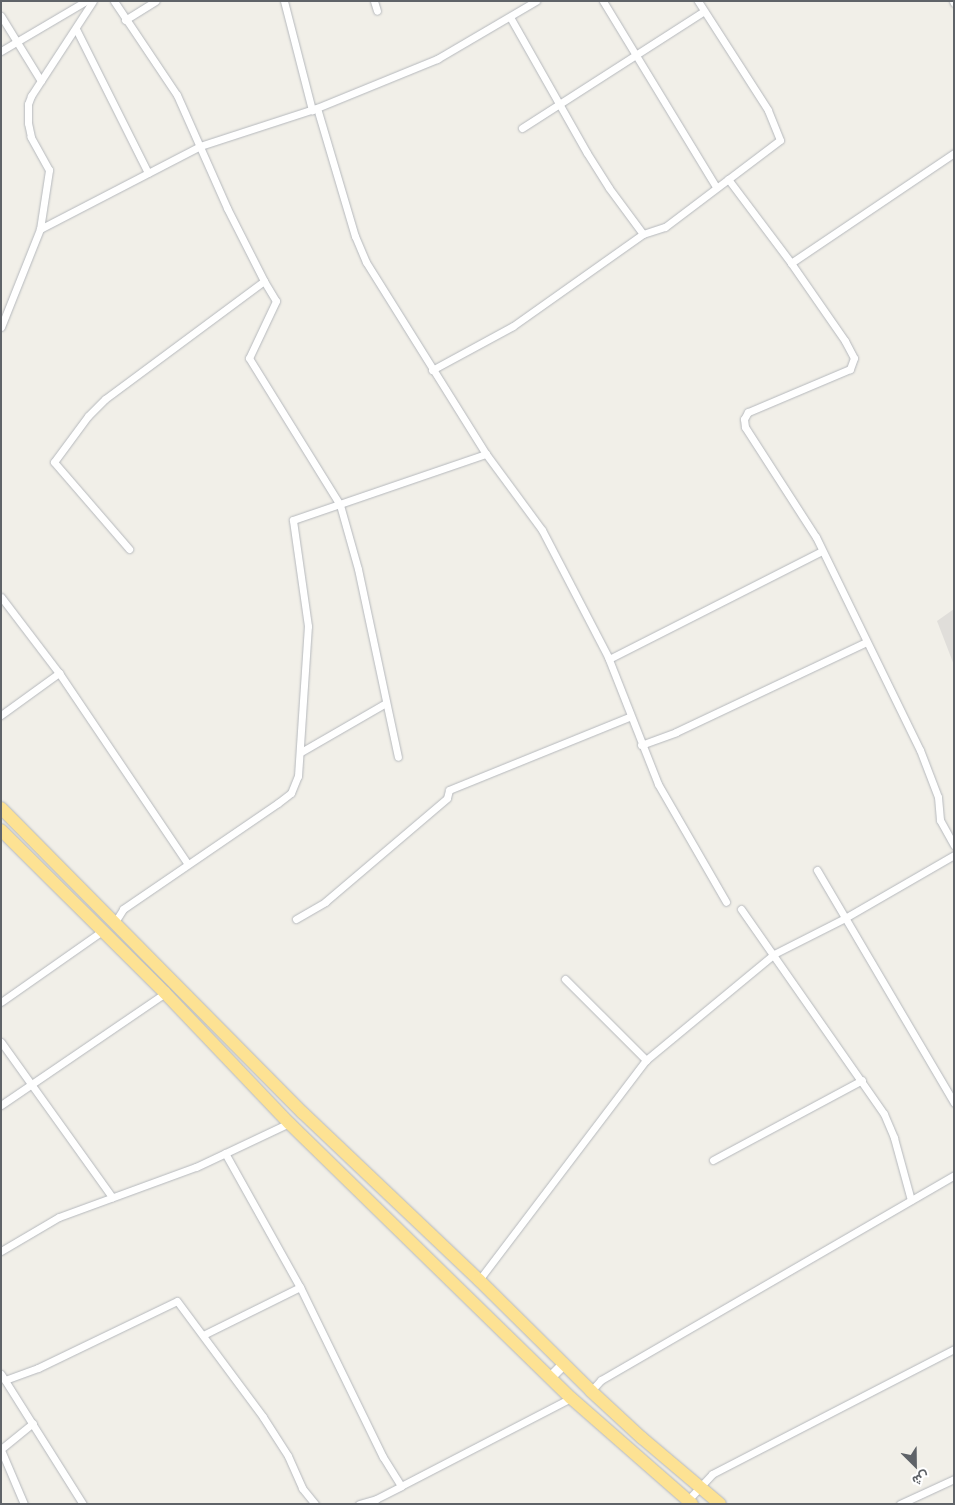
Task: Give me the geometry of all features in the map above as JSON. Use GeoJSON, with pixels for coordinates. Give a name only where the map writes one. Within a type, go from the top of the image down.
{"type":"FeatureCollection","features":[{"type":"Feature","properties":{"kind":"highway"},"geometry":{"type":"LineString","coordinates":[[1,808],[302,1113],[479,1280],[591,1391],[720,1504]]}},
{"type":"Feature","properties":{"kind":"highway"},"geometry":{"type":"LineString","coordinates":[[1,830],[165,993],[288,1123],[571,1398],[690,1502]]}},
{"type":"Feature","properties":{"kind":"main road"},"geometry":{"type":"LineString","coordinates":[[550,1378],[564,1364]]}},
{"type":"Feature","properties":{"kind":"street"},"geometry":{"type":"LineString","coordinates":[[1,51],[86,1]]}},
{"type":"Feature","properties":{"kind":"street"},"geometry":{"type":"LineString","coordinates":[[1,327],[40,229],[49,170],[31,137],[27,115],[31,96],[93,1]]}},
{"type":"Feature","properties":{"kind":"street"},"geometry":{"type":"LineString","coordinates":[[114,1],[177,95],[227,208],[276,302],[249,353],[251,363],[340,505],[358,569],[398,757]]}},
{"type":"Feature","properties":{"kind":"street"},"geometry":{"type":"LineString","coordinates":[[125,20],[155,1]]}},
{"type":"Feature","properties":{"kind":"street"},"geometry":{"type":"LineString","coordinates":[[284,1],[314,109],[355,236],[366,262],[486,454],[542,530],[609,659],[641,746],[658,784],[726,902]]}},
{"type":"Feature","properties":{"kind":"street"},"geometry":{"type":"LineString","coordinates":[[374,1],[377,11]]}},
{"type":"Feature","properties":{"kind":"street"},"geometry":{"type":"LineString","coordinates":[[40,229],[200,146],[314,109],[437,59],[536,1]]}},
{"type":"Feature","properties":{"kind":"street"},"geometry":{"type":"LineString","coordinates":[[603,1],[716,187]]}},
{"type":"Feature","properties":{"kind":"street"},"geometry":{"type":"LineString","coordinates":[[432,370],[513,326],[643,234],[665,227],[780,140],[768,110],[698,1]]}},
{"type":"Feature","properties":{"kind":"street"},"geometry":{"type":"LineString","coordinates":[[522,128],[704,12]]}},
{"type":"Feature","properties":{"kind":"street"},"geometry":{"type":"LineString","coordinates":[[1,16],[41,81]]}},
{"type":"Feature","properties":{"kind":"street"},"geometry":{"type":"LineString","coordinates":[[510,16],[609,188],[643,234]]}},
{"type":"Feature","properties":{"kind":"street"},"geometry":{"type":"LineString","coordinates":[[76,28],[148,173]]}},
{"type":"Feature","properties":{"kind":"street"},"geometry":{"type":"LineString","coordinates":[[791,263],[954,153]]}},
{"type":"Feature","properties":{"kind":"street"},"geometry":{"type":"LineString","coordinates":[[728,179],[791,263],[845,340],[854,358],[850,369],[748,412],[744,419],[745,427],[816,537],[920,750],[938,797],[940,820],[954,845]]}},
{"type":"Feature","properties":{"kind":"street"},"geometry":{"type":"LineString","coordinates":[[129,549],[54,462],[88,416],[104,399],[264,281]]}},
{"type":"Feature","properties":{"kind":"street"},"geometry":{"type":"LineString","coordinates":[[114,922],[123,909],[290,793],[298,776],[308,626],[292,520],[486,454]]}},
{"type":"Feature","properties":{"kind":"street"},"geometry":{"type":"LineString","coordinates":[[609,659],[822,551]]}},
{"type":"Feature","properties":{"kind":"street"},"geometry":{"type":"LineString","coordinates":[[1,597],[59,673],[188,863]]}},
{"type":"Feature","properties":{"kind":"street"},"geometry":{"type":"LineString","coordinates":[[641,746],[676,732],[866,642]]}},
{"type":"Feature","properties":{"kind":"street"},"geometry":{"type":"LineString","coordinates":[[1,715],[59,673]]}},
{"type":"Feature","properties":{"kind":"street"},"geometry":{"type":"LineString","coordinates":[[301,752],[386,703]]}},
{"type":"Feature","properties":{"kind":"street"},"geometry":{"type":"LineString","coordinates":[[296,919],[325,902],[447,798],[448,790],[631,716]]}},
{"type":"Feature","properties":{"kind":"street"},"geometry":{"type":"LineString","coordinates":[[479,1280],[646,1060],[774,954],[845,918],[954,855]]}},
{"type":"Feature","properties":{"kind":"street"},"geometry":{"type":"LineString","coordinates":[[817,870],[954,1103]]}},
{"type":"Feature","properties":{"kind":"street"},"geometry":{"type":"LineString","coordinates":[[741,909],[884,1114],[894,1138],[911,1200]]}},
{"type":"Feature","properties":{"kind":"street"},"geometry":{"type":"LineString","coordinates":[[1,1002],[102,931]]}},
{"type":"Feature","properties":{"kind":"street"},"geometry":{"type":"LineString","coordinates":[[566,979],[646,1060]]}},
{"type":"Feature","properties":{"kind":"street"},"geometry":{"type":"LineString","coordinates":[[1,1104],[165,993]]}},
{"type":"Feature","properties":{"kind":"street"},"geometry":{"type":"LineString","coordinates":[[1,1042],[112,1198]]}},
{"type":"Feature","properties":{"kind":"street"},"geometry":{"type":"LineString","coordinates":[[712,1160],[862,1080]]}},
{"type":"Feature","properties":{"kind":"street"},"geometry":{"type":"LineString","coordinates":[[1,1251],[60,1217],[196,1167],[288,1123]]}},
{"type":"Feature","properties":{"kind":"street"},"geometry":{"type":"LineString","coordinates":[[225,1153],[300,1288],[383,1457],[401,1486]]}},
{"type":"Feature","properties":{"kind":"street"},"geometry":{"type":"LineString","coordinates":[[591,1391],[601,1380],[954,1175]]}},
{"type":"Feature","properties":{"kind":"street"},"geometry":{"type":"LineString","coordinates":[[203,1335],[300,1288]]}},
{"type":"Feature","properties":{"kind":"street"},"geometry":{"type":"LineString","coordinates":[[83,1504],[3,1377],[38,1368],[177,1301],[263,1417],[288,1456],[302,1488],[315,1504]]}},
{"type":"Feature","properties":{"kind":"street"},"geometry":{"type":"LineString","coordinates":[[690,1502],[712,1474],[954,1349]]}},
{"type":"Feature","properties":{"kind":"street"},"geometry":{"type":"LineString","coordinates":[[359,1504],[376,1499],[571,1398]]}},
{"type":"Feature","properties":{"kind":"street"},"geometry":{"type":"LineString","coordinates":[[24,1504],[1,1450],[33,1423]]}},
{"type":"Feature","properties":{"kind":"street"},"geometry":{"type":"LineString","coordinates":[[900,1504],[954,1479]]}},
{"type":"Feature","properties":{"kind":"shaded area"},"geometry":{"type":"Polygon","coordinates":[[[954,609],[954,665],[937,621],[954,609]]]}}]}
